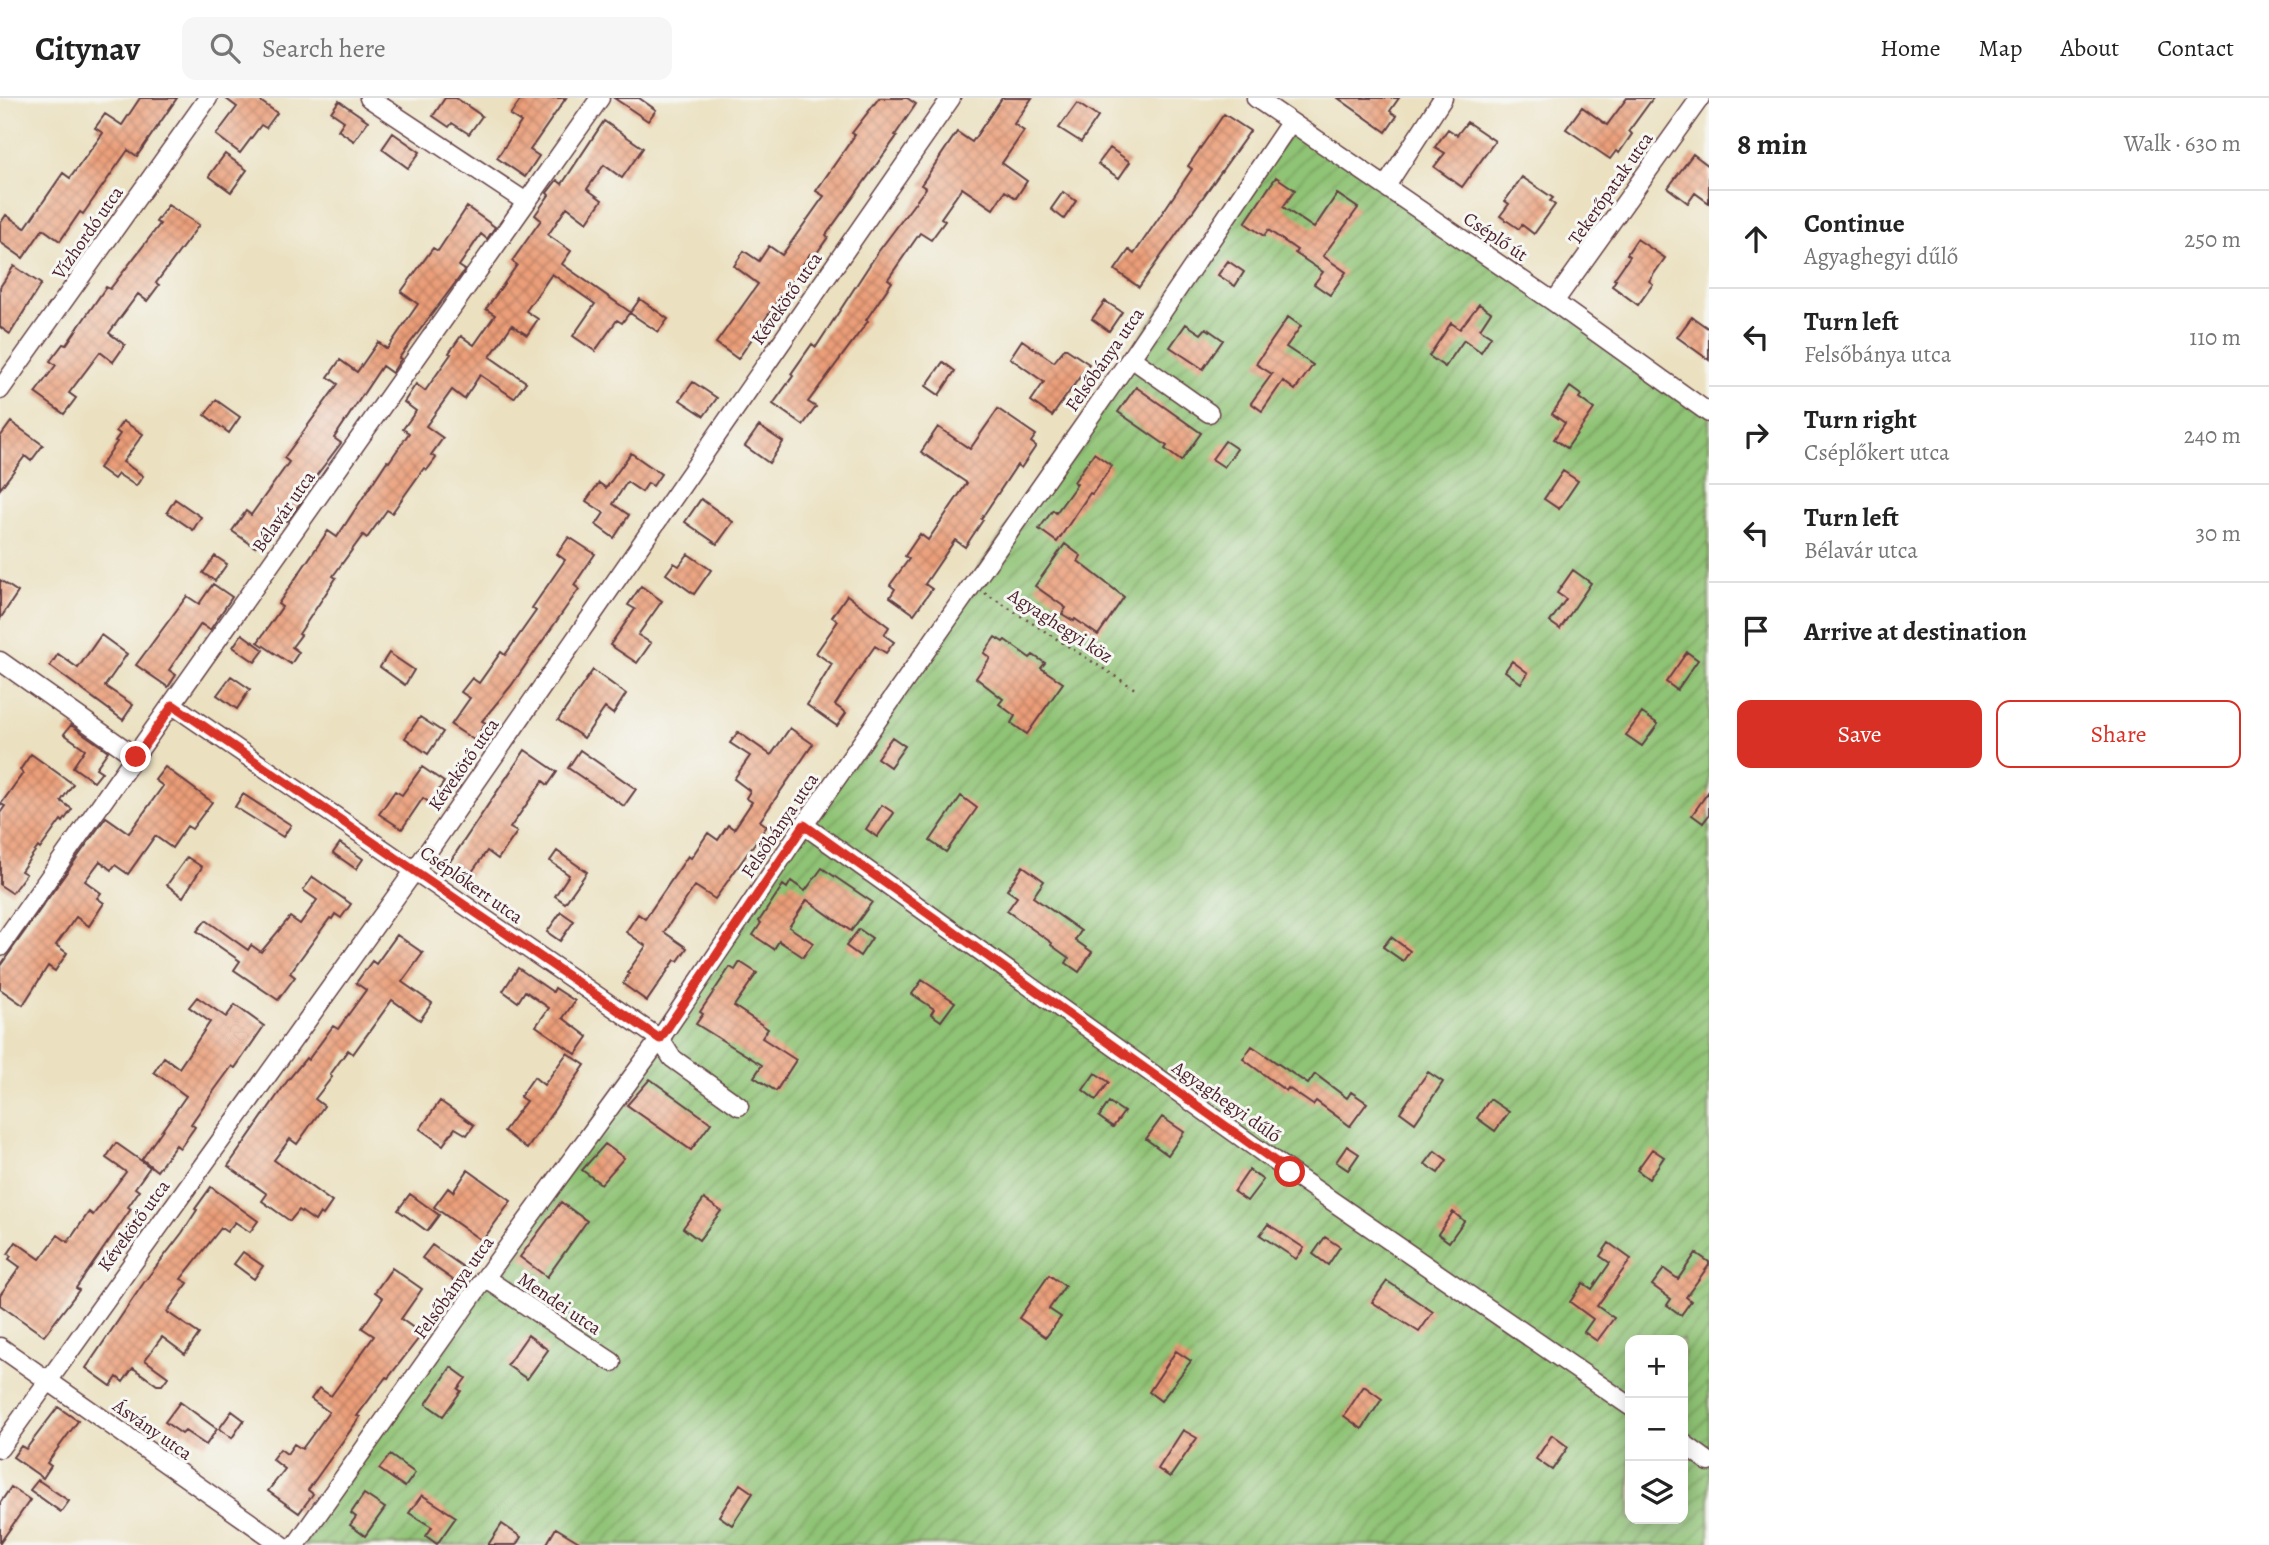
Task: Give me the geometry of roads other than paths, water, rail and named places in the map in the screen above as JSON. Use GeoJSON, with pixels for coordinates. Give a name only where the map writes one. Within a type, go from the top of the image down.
{"type":"FeatureCollection","features":[{"type":"Feature","properties":{"kind":"street","name":"Vízhordó utca"},"geometry":{"type":"LineString","coordinates":[[0,390],[208,98]]}},
{"type":"Feature","properties":{"kind":"street"},"geometry":{"type":"LineString","coordinates":[[369,98],[526,202]]}},
{"type":"Feature","properties":{"kind":"street","name":"Bélavár utca"},"geometry":{"type":"LineString","coordinates":[[0,947],[600,98]]}},
{"type":"Feature","properties":{"kind":"street","name":"Kévekötő utca"},"geometry":{"type":"LineString","coordinates":[[0,1448],[415,870],[951,98]]}},
{"type":"Feature","properties":{"kind":"street","name":"Cséplő út"},"geometry":{"type":"LineString","coordinates":[[1256,98],[1554,302],[1709,413]]}},
{"type":"Feature","properties":{"kind":"street"},"geometry":{"type":"LineString","coordinates":[[1386,186],[1443,98]]}},
{"type":"Feature","properties":{"kind":"street","name":"Tekerőpatak utca"},"geometry":{"type":"LineString","coordinates":[[1554,302],[1700,98]]}},
{"type":"Feature","properties":{"kind":"street","name":"Felsőbánya utca"},"geometry":{"type":"LineString","coordinates":[[296,1545],[485,1278],[660,1039],[804,825],[1131,358],[1290,123]]}},
{"type":"Feature","properties":{"kind":"street"},"geometry":{"type":"LineString","coordinates":[[1131,358],[1209,413]]}},
{"type":"Feature","properties":{"kind":"street"},"geometry":{"type":"LineString","coordinates":[[0,661],[136,757]]}},
{"type":"Feature","properties":{"kind":"street","name":"Cséplőkert utca"},"geometry":{"type":"LineString","coordinates":[[173,705],[660,1039],[672,1058],[739,1106]]}},
{"type":"Feature","properties":{"kind":"street","name":"Agyaghegyi dűlő"},"geometry":{"type":"LineString","coordinates":[[804,825],[1290,1172],[1625,1403]]}},
{"type":"Feature","properties":{"kind":"street","name":"Mendei utca"},"geometry":{"type":"LineString","coordinates":[[485,1278],[612,1362]]}},
{"type":"Feature","properties":{"kind":"street","name":"Ásvány utca"},"geometry":{"type":"LineString","coordinates":[[0,1348],[282,1545]]}},
{"type":"Feature","properties":{"kind":"street"},"geometry":{"type":"LineString","coordinates":[[1688,1447],[1709,1462]]}}]}
